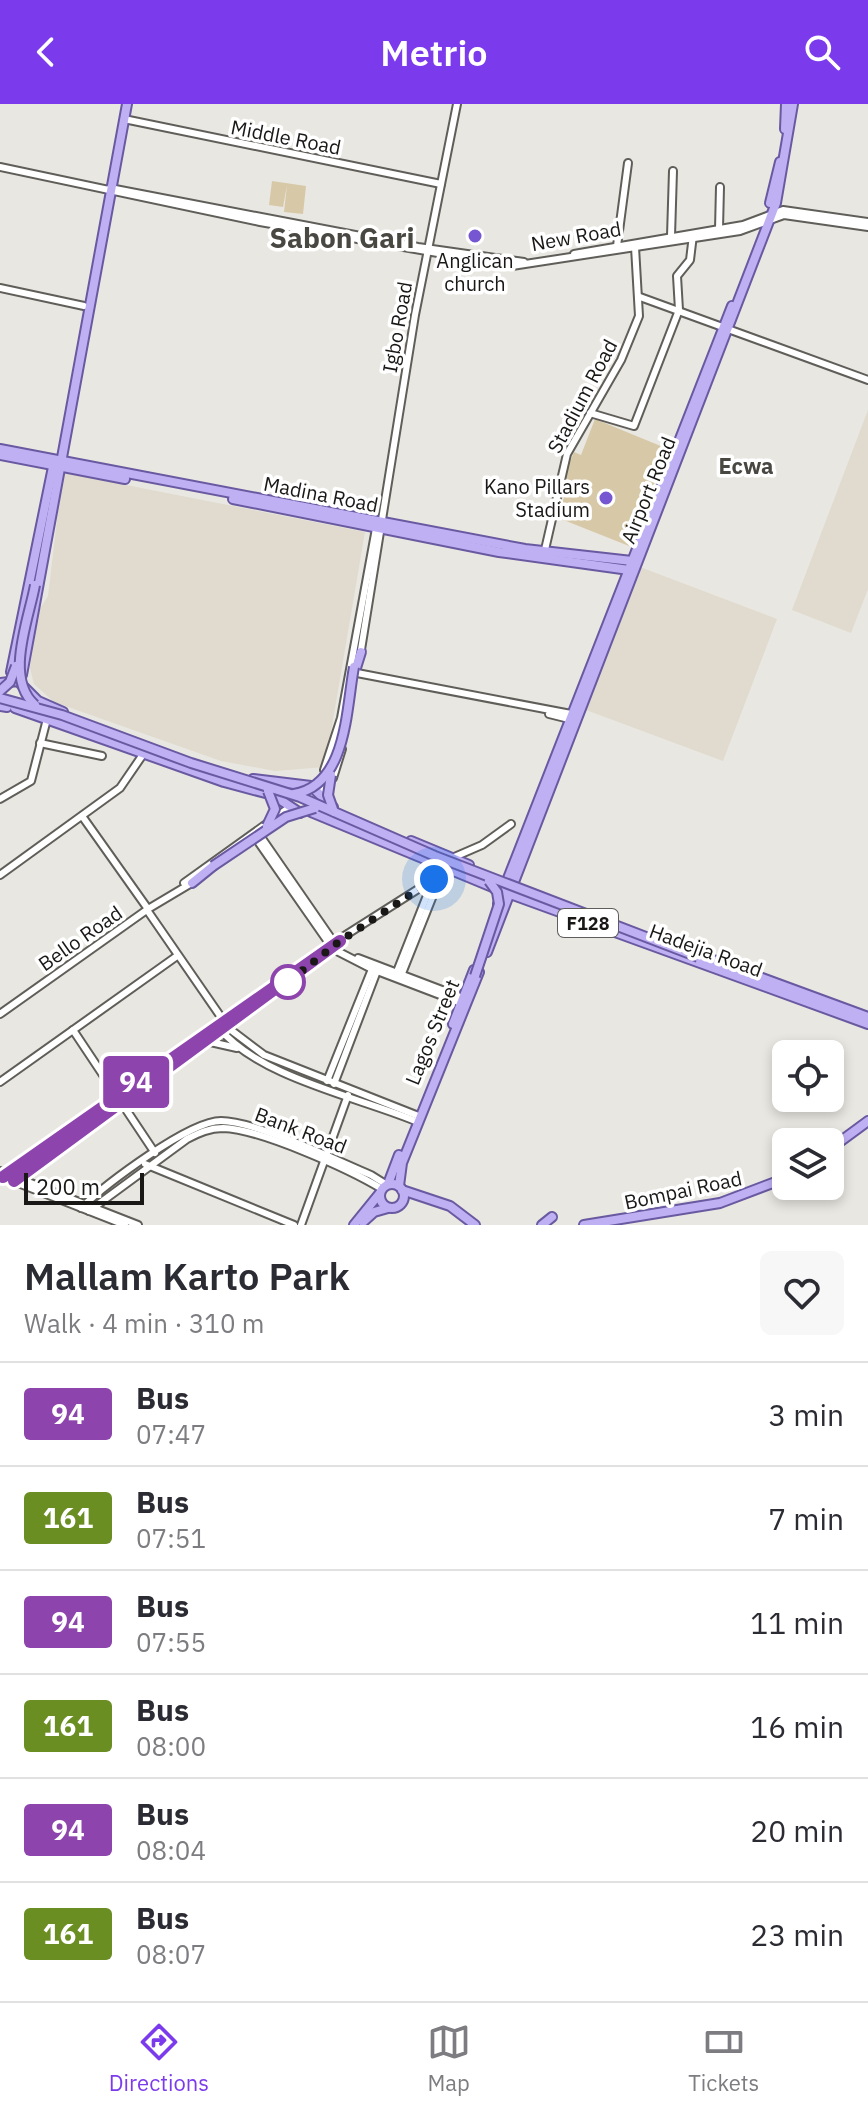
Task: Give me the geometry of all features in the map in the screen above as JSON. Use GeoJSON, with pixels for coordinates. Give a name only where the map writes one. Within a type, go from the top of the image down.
{"type":"FeatureCollection","features":[{"type":"Feature","properties":{"kind":"main road"},"geometry":{"type":"LineString","coordinates":[[39,707],[24,693],[19,678],[36,567],[125,104]]}},
{"type":"Feature","properties":{"kind":"main road"},"geometry":{"type":"LineString","coordinates":[[56,463],[125,104]]}},
{"type":"Feature","properties":{"kind":"main road","name":"Airport Road"},"geometry":{"type":"LineString","coordinates":[[768,218],[782,150],[786,104]]}},
{"type":"Feature","properties":{"kind":"main road","name":"Airport Road"},"geometry":{"type":"LineString","coordinates":[[509,881],[570,717],[768,218],[786,160],[793,104]]}},
{"type":"Feature","properties":{"kind":"main road","name":"Madina Road"},"geometry":{"type":"LineString","coordinates":[[0,452],[544,556],[631,565]]}},
{"type":"Feature","properties":{"kind":"main road","name":"Airport Road"},"geometry":{"type":"LineString","coordinates":[[509,881],[631,565]]}},
{"type":"Feature","properties":{"kind":"main road"},"geometry":{"type":"LineString","coordinates":[[2,684],[36,567]]}},
{"type":"Feature","properties":{"kind":"main road"},"geometry":{"type":"LineString","coordinates":[[4,704],[24,700],[36,567]]}},
{"type":"Feature","properties":{"kind":"main road"},"geometry":{"type":"LineString","coordinates":[[2,684],[15,670],[34,585]]}},
{"type":"Feature","properties":{"kind":"main road"},"geometry":{"type":"LineString","coordinates":[[334,812],[328,788],[341,746],[357,652]]}},
{"type":"Feature","properties":{"kind":"main road"},"geometry":{"type":"LineString","coordinates":[[4,704],[144,753],[292,798],[317,787],[334,764],[356,671]]}},
{"type":"Feature","properties":{"kind":"main road"},"geometry":{"type":"LineString","coordinates":[[2,684],[23,687],[53,708],[292,798],[299,813]]}},
{"type":"Feature","properties":{"kind":"main road"},"geometry":{"type":"LineString","coordinates":[[4,704],[39,707],[334,812],[435,856],[715,966]]}},
{"type":"Feature","properties":{"kind":"main road"},"geometry":{"type":"LineString","coordinates":[[4,704],[61,718],[201,770],[268,791],[489,881],[697,959]]}},
{"type":"Feature","properties":{"kind":"main road"},"geometry":{"type":"LineString","coordinates":[[292,798],[311,786]]}},
{"type":"Feature","properties":{"kind":"main road","name":"F128"},"geometry":{"type":"LineString","coordinates":[[311,786],[320,795]]}},
{"type":"Feature","properties":{"kind":"main road"},"geometry":{"type":"LineString","coordinates":[[191,880],[272,821],[275,804],[268,791]]}},
{"type":"Feature","properties":{"kind":"main road"},"geometry":{"type":"LineString","coordinates":[[212,865],[286,817],[318,808],[320,795]]}},
{"type":"Feature","properties":{"kind":"main road","name":"Hadejia Road"},"geometry":{"type":"LineString","coordinates":[[320,795],[342,813],[715,966],[868,1024]]}},
{"type":"Feature","properties":{"kind":"main road","name":"Hadejia Road"},"geometry":{"type":"LineString","coordinates":[[313,810],[506,892],[868,1017]]}},
{"type":"Feature","properties":{"kind":"main road","name":"F128"},"geometry":{"type":"LineString","coordinates":[[299,813],[313,810]]}},
{"type":"Feature","properties":{"kind":"main road"},"geometry":{"type":"LineString","coordinates":[[464,997],[475,976],[499,904],[497,892],[489,881]]}},
{"type":"Feature","properties":{"kind":"main road"},"geometry":{"type":"LineString","coordinates":[[506,892],[509,881]]}},
{"type":"Feature","properties":{"kind":"main road","name":"Lagos Street"},"geometry":{"type":"LineString","coordinates":[[397,1206],[401,1188],[399,1172],[417,1119],[506,892]]}},
{"type":"Feature","properties":{"kind":"main road","name":"Lagos Street"},"geometry":{"type":"LineString","coordinates":[[354,1225],[384,1188],[417,1119],[506,892]]}},
{"type":"Feature","properties":{"kind":"main road"},"geometry":{"type":"LineString","coordinates":[[844,1139],[868,1121]]}},
{"type":"Feature","properties":{"kind":"main road","name":"Bompai Road"},"geometry":{"type":"LineString","coordinates":[[584,1225],[720,1203],[772,1183]]}},
{"type":"Feature","properties":{"kind":"main road"},"geometry":{"type":"LineString","coordinates":[[397,1206],[383,1203],[384,1188],[401,1188],[450,1206],[475,1225]]}},
{"type":"Feature","properties":{"kind":"main road"},"geometry":{"type":"LineString","coordinates":[[360,1225],[374,1212],[417,1201],[442,1208],[468,1225]]}},
{"type":"Feature","properties":{"kind":"main road"},"geometry":{"type":"LineString","coordinates":[[542,1225],[552,1217]]}},
{"type":"Feature","properties":{"kind":"street","name":"Igbo Road"},"geometry":{"type":"LineString","coordinates":[[311,786],[332,754],[357,652],[457,104]]}},
{"type":"Feature","properties":{"kind":"street","name":"Middle Road"},"geometry":{"type":"LineString","coordinates":[[124,119],[441,184]]}},
{"type":"Feature","properties":{"kind":"street"},"geometry":{"type":"LineString","coordinates":[[617,246],[628,163]]}},
{"type":"Feature","properties":{"kind":"street","name":"New Road"},"geometry":{"type":"LineString","coordinates":[[0,167],[428,251],[520,264],[635,247],[671,236],[693,235],[768,218]]}},
{"type":"Feature","properties":{"kind":"street"},"geometry":{"type":"LineString","coordinates":[[671,236],[673,171]]}},
{"type":"Feature","properties":{"kind":"street"},"geometry":{"type":"LineString","coordinates":[[719,229],[720,187]]}},
{"type":"Feature","properties":{"kind":"street"},"geometry":{"type":"LineString","coordinates":[[768,218],[791,214],[868,224]]}},
{"type":"Feature","properties":{"kind":"street","name":"New Road"},"geometry":{"type":"LineString","coordinates":[[568,258],[617,246],[746,229],[768,218]]}},
{"type":"Feature","properties":{"kind":"street"},"geometry":{"type":"LineString","coordinates":[[590,413],[634,426],[679,310],[677,276],[690,260],[693,235]]}},
{"type":"Feature","properties":{"kind":"street","name":"Stadium Road"},"geometry":{"type":"LineString","coordinates":[[544,556],[563,465],[625,353],[639,316],[635,247]]}},
{"type":"Feature","properties":{"kind":"street"},"geometry":{"type":"LineString","coordinates":[[0,288],[84,306]]}},
{"type":"Feature","properties":{"kind":"street"},"geometry":{"type":"LineString","coordinates":[[640,297],[868,380]]}},
{"type":"Feature","properties":{"kind":"street"},"geometry":{"type":"LineString","coordinates":[[320,795],[333,778],[340,756],[356,671],[570,717]]}},
{"type":"Feature","properties":{"kind":"street"},"geometry":{"type":"LineString","coordinates":[[0,799],[31,781],[47,718]]}},
{"type":"Feature","properties":{"kind":"street"},"geometry":{"type":"LineString","coordinates":[[40,743],[102,756]]}},
{"type":"Feature","properties":{"kind":"street"},"geometry":{"type":"LineString","coordinates":[[0,875],[128,781],[144,753]]}},
{"type":"Feature","properties":{"kind":"street","name":"Bello Road"},"geometry":{"type":"LineString","coordinates":[[0,1014],[179,889],[292,798]]}},
{"type":"Feature","properties":{"kind":"street","name":"Bello Road"},"geometry":{"type":"LineString","coordinates":[[191,880],[299,813]]}},
{"type":"Feature","properties":{"kind":"street"},"geometry":{"type":"LineString","coordinates":[[82,816],[148,909],[238,1048]]}},
{"type":"Feature","properties":{"kind":"street"},"geometry":{"type":"LineString","coordinates":[[452,858],[482,845],[511,824]]}},
{"type":"Feature","properties":{"kind":"street"},"geometry":{"type":"LineString","coordinates":[[259,838],[335,945],[374,970],[464,997]]}},
{"type":"Feature","properties":{"kind":"street"},"geometry":{"type":"LineString","coordinates":[[432,890],[441,866]]}},
{"type":"Feature","properties":{"kind":"street"},"geometry":{"type":"LineString","coordinates":[[398,976],[441,866]]}},
{"type":"Feature","properties":{"kind":"street"},"geometry":{"type":"LineString","coordinates":[[16,1179],[119,1098],[434,879]]}},
{"type":"Feature","properties":{"kind":"street"},"geometry":{"type":"LineString","coordinates":[[335,945],[398,976]]}},
{"type":"Feature","properties":{"kind":"street"},"geometry":{"type":"LineString","coordinates":[[119,1098],[206,1041],[221,1025],[235,1021],[335,945]]}},
{"type":"Feature","properties":{"kind":"street"},"geometry":{"type":"LineString","coordinates":[[0,1082],[177,956]]}},
{"type":"Feature","properties":{"kind":"street"},"geometry":{"type":"LineString","coordinates":[[330,1083],[374,970]]}},
{"type":"Feature","properties":{"kind":"street"},"geometry":{"type":"LineString","coordinates":[[235,1021],[239,1039]]}},
{"type":"Feature","properties":{"kind":"street"},"geometry":{"type":"LineString","coordinates":[[221,1025],[264,1055],[417,1119]]}},
{"type":"Feature","properties":{"kind":"street"},"geometry":{"type":"LineString","coordinates":[[73,1030],[155,1153]]}},
{"type":"Feature","properties":{"kind":"street"},"geometry":{"type":"LineString","coordinates":[[206,1041],[238,1048],[348,1095],[417,1119]]}},
{"type":"Feature","properties":{"kind":"street"},"geometry":{"type":"LineString","coordinates":[[301,1225],[348,1095]]}},
{"type":"Feature","properties":{"kind":"street","name":"Bank Road"},"geometry":{"type":"LineString","coordinates":[[87,1207],[101,1200],[155,1153],[197,1126],[218,1121],[242,1125],[326,1159],[384,1188]]}},
{"type":"Feature","properties":{"kind":"street","name":"Bank Road"},"geometry":{"type":"LineString","coordinates":[[87,1207],[145,1164],[210,1129],[242,1131],[292,1146]]}},
{"type":"Feature","properties":{"kind":"street"},"geometry":{"type":"LineString","coordinates":[[2,1174],[67,1136]]}},
{"type":"Feature","properties":{"kind":"street"},"geometry":{"type":"LineString","coordinates":[[145,1164],[294,1225]]}},
{"type":"Feature","properties":{"kind":"street"},"geometry":{"type":"LineString","coordinates":[[2,1174],[138,1225]]}},
{"type":"Feature","properties":{"kind":"street"},"geometry":{"type":"LineString","coordinates":[[101,1200],[101,1211]]}},
{"type":"Feature","properties":{"kind":"street"},"geometry":{"type":"LineString","coordinates":[[87,1207],[112,1222],[125,1225]]}},
{"type":"Feature","properties":{"kind":"shaded area"},"geometry":{"type":"Polygon","coordinates":[[[272,181],[306,186],[303,214],[284,212],[287,185],[283,207],[269,205],[272,181]]]}},
{"type":"Feature","properties":{"kind":"shaded area"},"geometry":{"type":"Polygon","coordinates":[[[868,410],[868,589],[851,633],[792,610],[868,410]]]}},
{"type":"Feature","properties":{"kind":"shaded area","name":"Kano Pillars Stadium"},"geometry":{"type":"Polygon","coordinates":[[[595,419],[668,449],[629,546],[556,517],[571,481],[564,477],[574,452],[581,455],[595,419]]]}},
{"type":"Feature","properties":{"kind":"shaded area"},"geometry":{"type":"Polygon","coordinates":[[[60,472],[365,532],[325,767],[275,771],[221,761],[54,702],[34,684],[30,668],[38,612],[48,596],[57,520],[52,515],[60,472]]]}},
{"type":"Feature","properties":{"kind":"shaded area"},"geometry":{"type":"Polygon","coordinates":[[[640,567],[777,619],[723,761],[586,710],[640,567]]]}},
{"type":"Feature","properties":{"kind":"bus line","name":"94"},"geometry":{"type":"LineString","coordinates":[[3,1177],[333,942],[340,941],[14,1181]]}},
{"type":"Feature","properties":{"kind":"place","name":"Anglican church"},"geometry":{"type":"Point","coordinates":[475,236]}},
{"type":"Feature","properties":{"kind":"place","name":"Kano Pillars Stadium"},"geometry":{"type":"Point","coordinates":[606,498]}},
{"type":"Feature","properties":{"kind":"district","name":"Sabon Gari"},"geometry":{"type":"Point","coordinates":[342,237]}},
{"type":"Feature","properties":{"kind":"district","name":"Ecwa"},"geometry":{"type":"Point","coordinates":[746,465]}},
{"type":"Feature","properties":{"kind":"route"},"geometry":{"type":"LineString","coordinates":[[288,982],[284,985],[340,941],[434,879]]}}]}
